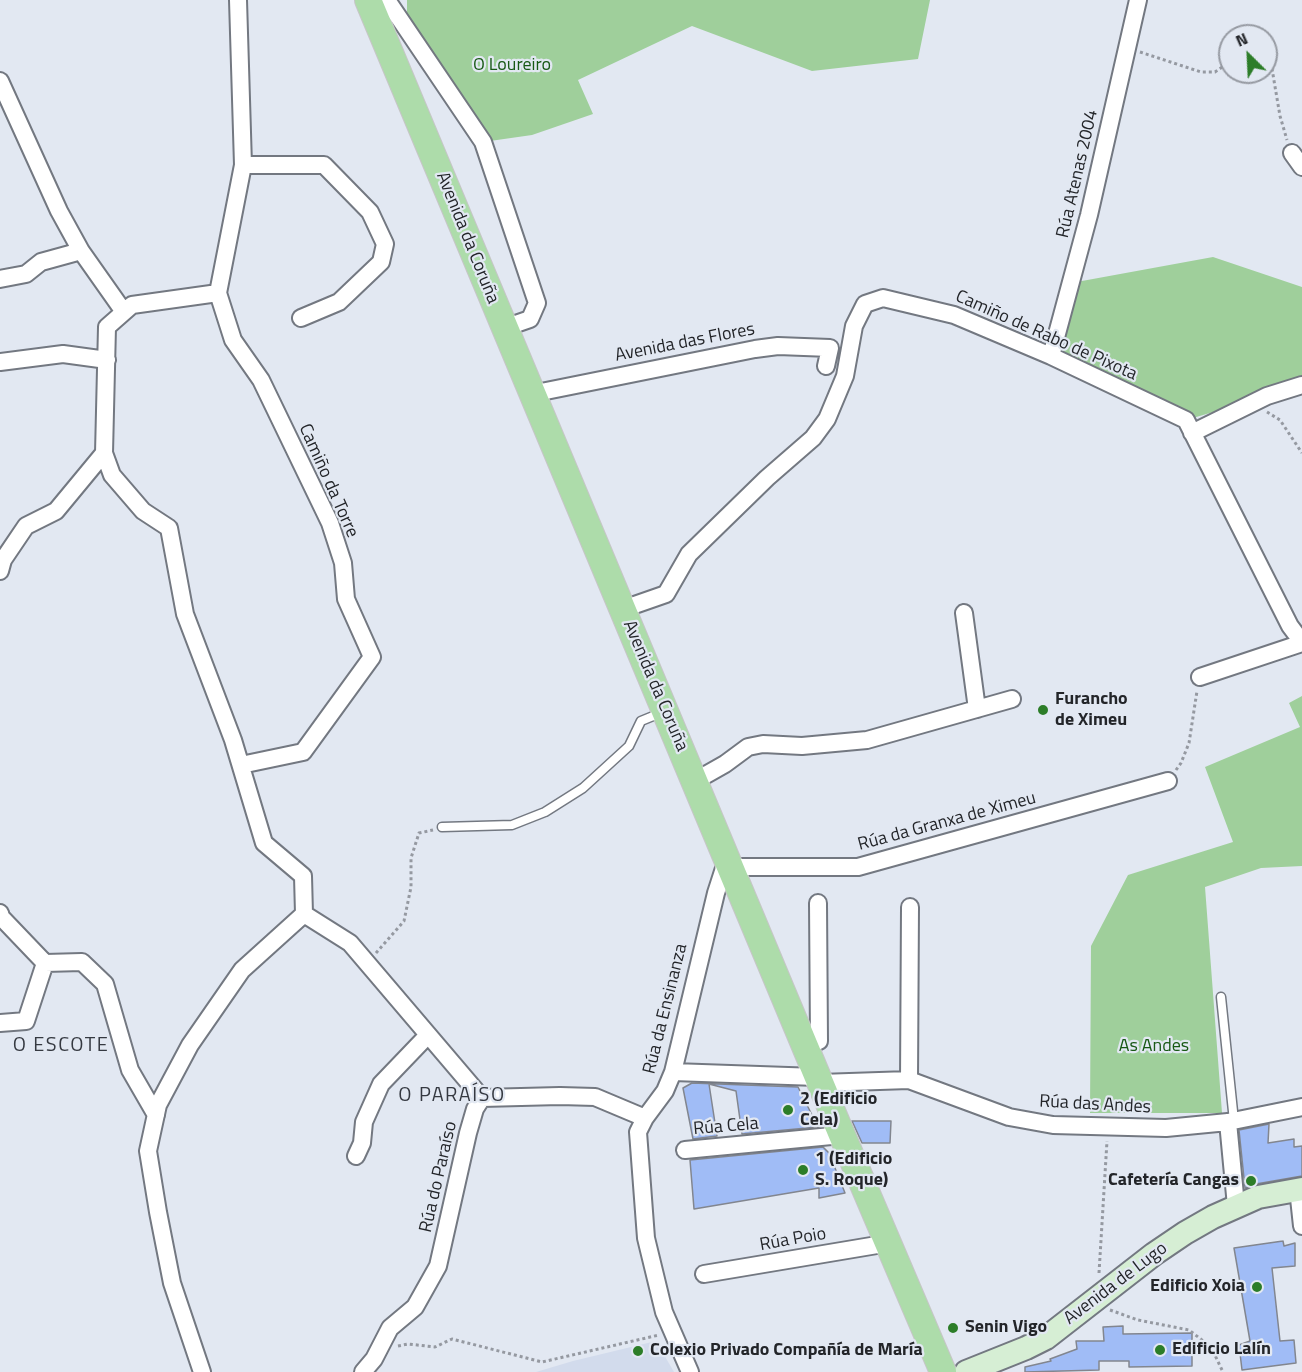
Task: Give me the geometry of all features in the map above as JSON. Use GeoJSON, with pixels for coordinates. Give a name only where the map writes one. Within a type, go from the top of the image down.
{"type":"FeatureCollection","features":[{"type":"Feature","properties":{"kind":"main road","name":"Avenida da Coruña"},"geometry":{"type":"LineString","coordinates":[[368,0],[818,1080],[889,1243],[936,1368]]}},
{"type":"Feature","properties":{"kind":"street"},"geometry":{"type":"LineString","coordinates":[[202,1372],[172,1284],[148,1151],[158,1105],[190,1045],[242,970],[304,914],[303,876],[264,843],[241,765],[185,614],[170,528],[143,511],[112,475],[105,453],[107,327],[132,305],[218,293],[243,165],[238,0]]}},
{"type":"Feature","properties":{"kind":"street"},"geometry":{"type":"LineString","coordinates":[[387,0],[483,142],[537,303],[530,319],[504,328]]}},
{"type":"Feature","properties":{"kind":"street","name":"Rúa Atenas 2004"},"geometry":{"type":"LineString","coordinates":[[1051,356],[1089,215],[1138,0]]}},
{"type":"Feature","properties":{"kind":"street"},"geometry":{"type":"LineString","coordinates":[[0,81],[59,211],[81,251],[124,312]]}},
{"type":"Feature","properties":{"kind":"street"},"geometry":{"type":"LineString","coordinates":[[1292,153],[1302,167]]}},
{"type":"Feature","properties":{"kind":"street"},"geometry":{"type":"LineString","coordinates":[[243,165],[324,165],[370,212],[385,244],[381,262],[339,302],[301,318]]}},
{"type":"Feature","properties":{"kind":"street"},"geometry":{"type":"LineString","coordinates":[[0,279],[26,274],[41,262],[81,251]]}},
{"type":"Feature","properties":{"kind":"street","name":"Camiño da Torre"},"geometry":{"type":"LineString","coordinates":[[218,293],[233,340],[261,380],[330,523],[343,563],[346,599],[372,657],[303,752],[241,765]]}},
{"type":"Feature","properties":{"kind":"street","name":"Camiño de Rabo de Pixota"},"geometry":{"type":"LineString","coordinates":[[623,609],[666,594],[689,554],[767,478],[813,438],[826,419],[845,376],[854,326],[865,304],[883,298],[954,315],[1051,356],[1186,420],[1290,626],[1302,643]]}},
{"type":"Feature","properties":{"kind":"street","name":"Avenida das Flores"},"geometry":{"type":"LineString","coordinates":[[531,394],[778,346],[830,348],[826,366]]}},
{"type":"Feature","properties":{"kind":"street"},"geometry":{"type":"LineString","coordinates":[[0,362],[63,354],[107,360]]}},
{"type":"Feature","properties":{"kind":"street"},"geometry":{"type":"LineString","coordinates":[[1192,433],[1267,396],[1302,385]]}},
{"type":"Feature","properties":{"kind":"street"},"geometry":{"type":"LineString","coordinates":[[0,571],[3,560],[26,526],[56,510],[105,453]]}},
{"type":"Feature","properties":{"kind":"street"},"geometry":{"type":"LineString","coordinates":[[964,613],[977,709]]}},
{"type":"Feature","properties":{"kind":"street"},"geometry":{"type":"LineString","coordinates":[[1200,677],[1302,643]]}},
{"type":"Feature","properties":{"kind":"street"},"geometry":{"type":"LineString","coordinates":[[695,781],[725,764],[748,747],[763,744],[802,746],[867,740],[1012,699]]}},
{"type":"Feature","properties":{"kind":"street","name":"Rúa da Granxa de Ximeu"},"geometry":{"type":"LineString","coordinates":[[729,863],[858,867],[1168,781]]}},
{"type":"Feature","properties":{"kind":"street","name":"Rúa da Ensinanza"},"geometry":{"type":"LineString","coordinates":[[690,1372],[664,1312],[646,1238],[638,1132],[645,1118],[665,1091],[673,1072],[716,893],[729,863]]}},
{"type":"Feature","properties":{"kind":"street"},"geometry":{"type":"LineString","coordinates":[[805,1047],[819,1041],[818,903]]}},
{"type":"Feature","properties":{"kind":"street"},"geometry":{"type":"LineString","coordinates":[[909,1080],[910,908]]}},
{"type":"Feature","properties":{"kind":"street"},"geometry":{"type":"LineString","coordinates":[[0,913],[1,917],[45,963],[82,962],[105,984],[130,1070],[156,1115]]}},
{"type":"Feature","properties":{"kind":"street"},"geometry":{"type":"LineString","coordinates":[[304,914],[350,943],[482,1098],[596,1097],[645,1118]]}},
{"type":"Feature","properties":{"kind":"street"},"geometry":{"type":"LineString","coordinates":[[0,1023],[26,1022],[45,963]]}},
{"type":"Feature","properties":{"kind":"street"},"geometry":{"type":"LineString","coordinates":[[356,1156],[362,1143],[364,1122],[381,1084],[428,1035]]}},
{"type":"Feature","properties":{"kind":"street","name":"Rúa das Andes"},"geometry":{"type":"LineString","coordinates":[[673,1072],[818,1080],[909,1080],[1009,1117],[1053,1125],[1166,1128],[1231,1122],[1302,1107]]}},
{"type":"Feature","properties":{"kind":"street","name":"Rúa do Paraíso"},"geometry":{"type":"LineString","coordinates":[[363,1372],[374,1359],[390,1328],[416,1307],[438,1266],[468,1133],[475,1108],[482,1098]]}},
{"type":"Feature","properties":{"kind":"street"},"geometry":{"type":"LineString","coordinates":[[1231,1122],[1236,1206]]}},
{"type":"Feature","properties":{"kind":"street","name":"Rúa Cela"},"geometry":{"type":"LineString","coordinates":[[685,1150],[842,1135]]}},
{"type":"Feature","properties":{"kind":"street"},"geometry":{"type":"LineString","coordinates":[[1300,1189],[1302,1226]]}},
{"type":"Feature","properties":{"kind":"street","name":"Avenida de Lugo"},"geometry":{"type":"LineString","coordinates":[[966,1372],[1026,1348],[1103,1304],[1136,1268],[1185,1233],[1258,1197],[1300,1189]]}},
{"type":"Feature","properties":{"kind":"street","name":"Rúa Poio"},"geometry":{"type":"LineString","coordinates":[[704,1275],[889,1243]]}},
{"type":"Feature","properties":{"kind":"lane"},"geometry":{"type":"LineString","coordinates":[[442,827],[512,825],[545,812],[583,788],[629,746],[641,721],[666,711]]}},
{"type":"Feature","properties":{"kind":"lane"},"geometry":{"type":"LineString","coordinates":[[1221,996],[1231,1122]]}},
{"type":"Feature","properties":{"kind":"path"},"geometry":{"type":"LineString","coordinates":[[1127,48],[1201,72],[1218,70]]}},
{"type":"Feature","properties":{"kind":"path"},"geometry":{"type":"LineString","coordinates":[[1275,84],[1280,116],[1292,153]]}},
{"type":"Feature","properties":{"kind":"path"},"geometry":{"type":"LineString","coordinates":[[1253,403],[1280,420],[1302,453]]}},
{"type":"Feature","properties":{"kind":"path"},"geometry":{"type":"LineString","coordinates":[[1168,781],[1182,764],[1189,743],[1200,677]]}},
{"type":"Feature","properties":{"kind":"path"},"geometry":{"type":"LineString","coordinates":[[367,963],[404,921],[411,887],[411,858],[419,833],[442,827]]}},
{"type":"Feature","properties":{"kind":"path"},"geometry":{"type":"LineString","coordinates":[[1107,1128],[1103,1304],[1138,1320],[1189,1330],[1211,1347],[1223,1372]]}},
{"type":"Feature","properties":{"kind":"path"},"geometry":{"type":"LineString","coordinates":[[379,1348],[408,1344],[435,1347],[452,1339],[542,1362],[672,1331]]}},
{"type":"Feature","properties":{"kind":"shaded area","name":"Colexio Privado Compañía de María"},"geometry":{"type":"Polygon","coordinates":[[[656,1341],[674,1372],[536,1372],[573,1361],[656,1341]]]}},
{"type":"Feature","properties":{"kind":"green space","name":"O Loureiro"},"geometry":{"type":"Polygon","coordinates":[[[407,0],[930,0],[918,59],[812,71],[692,26],[578,80],[593,114],[532,135],[483,142],[407,28],[407,0]]]}},
{"type":"Feature","properties":{"kind":"green space"},"geometry":{"type":"Polygon","coordinates":[[[1213,257],[1302,287],[1302,386],[1186,420],[1051,356],[1071,283],[1213,257]]]}},
{"type":"Feature","properties":{"kind":"green space","name":"As Andes"},"geometry":{"type":"Polygon","coordinates":[[[1302,696],[1302,866],[1261,868],[1205,887],[1222,1113],[1090,1113],[1091,946],[1128,875],[1233,842],[1205,767],[1300,727],[1289,703],[1302,696]]]}},
{"type":"Feature","properties":{"kind":"building"},"geometry":{"type":"Polygon","coordinates":[[[692,1083],[798,1087],[818,1127],[742,1134],[736,1091],[709,1084],[717,1136],[693,1139],[683,1088],[692,1083]]]}},
{"type":"Feature","properties":{"kind":"building"},"geometry":{"type":"Polygon","coordinates":[[[852,1121],[891,1121],[890,1143],[862,1143],[852,1121]]]}},
{"type":"Feature","properties":{"kind":"building"},"geometry":{"type":"Polygon","coordinates":[[[1269,1124],[1268,1143],[1294,1139],[1294,1147],[1302,1146],[1302,1176],[1245,1188],[1239,1130],[1269,1124]]]}},
{"type":"Feature","properties":{"kind":"building"},"geometry":{"type":"Polygon","coordinates":[[[823,1147],[829,1153],[845,1193],[819,1198],[819,1188],[694,1209],[690,1160],[823,1147]]]}},
{"type":"Feature","properties":{"kind":"building","name":"Edificio Xoia"},"geometry":{"type":"Polygon","coordinates":[[[1283,1241],[1284,1246],[1295,1243],[1295,1266],[1272,1268],[1280,1341],[1294,1340],[1296,1363],[1242,1370],[1239,1345],[1250,1341],[1234,1248],[1283,1241]]]}},
{"type":"Feature","properties":{"kind":"building"},"geometry":{"type":"Polygon","coordinates":[[[1123,1326],[1123,1334],[1192,1333],[1192,1366],[1129,1367],[1129,1361],[1099,1361],[1099,1370],[1025,1372],[1025,1367],[1051,1361],[1050,1359],[1077,1349],[1076,1341],[1104,1341],[1103,1327],[1123,1326]]]}},
{"type":"Feature","properties":{"kind":"place","name":"Furancho de Ximeu"},"geometry":{"type":"Point","coordinates":[1043,710]}},
{"type":"Feature","properties":{"kind":"place","name":"2 (Edificio Cela)"},"geometry":{"type":"Point","coordinates":[788,1110]}},
{"type":"Feature","properties":{"kind":"place","name":"1 (Edificio S. Roque)"},"geometry":{"type":"Point","coordinates":[803,1170]}},
{"type":"Feature","properties":{"kind":"place","name":"Cafetería Cangas"},"geometry":{"type":"Point","coordinates":[1251,1181]}},
{"type":"Feature","properties":{"kind":"place","name":"Edificio Xoia"},"geometry":{"type":"Point","coordinates":[1257,1287]}},
{"type":"Feature","properties":{"kind":"place","name":"Senin Vigo"},"geometry":{"type":"Point","coordinates":[953,1328]}},
{"type":"Feature","properties":{"kind":"place","name":"Edificio Lalín"},"geometry":{"type":"Point","coordinates":[1160,1350]}},
{"type":"Feature","properties":{"kind":"place","name":"Colexio Privado Compañía de María"},"geometry":{"type":"Point","coordinates":[638,1351]}},
{"type":"Feature","properties":{"kind":"district","name":"O ESCOTE"},"geometry":{"type":"Point","coordinates":[61,1046]}},
{"type":"Feature","properties":{"kind":"district","name":"O PARAÍSO"},"geometry":{"type":"Point","coordinates":[452,1096]}}]}
